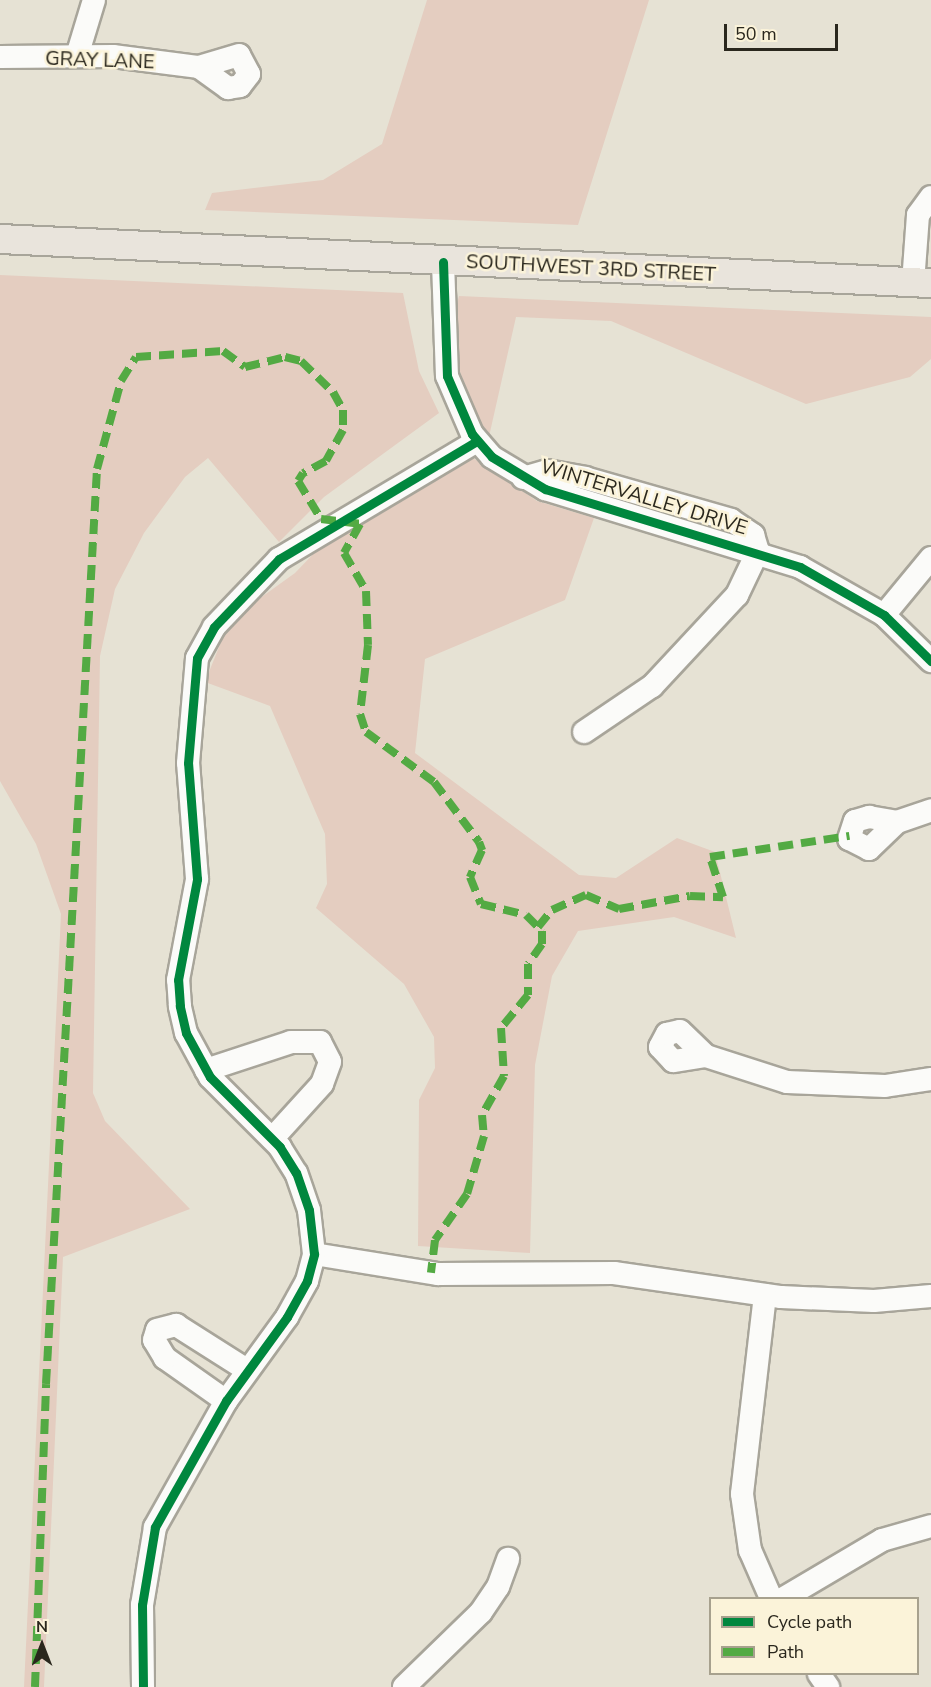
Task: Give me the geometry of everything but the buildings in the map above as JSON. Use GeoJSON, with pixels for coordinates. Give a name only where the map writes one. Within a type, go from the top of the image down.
{"type":"FeatureCollection","features":[{"type":"Feature","properties":{"kind":"main road","name":"SOUTHWEST 3RD STREET"},"geometry":{"type":"LineString","coordinates":[[0,239],[443,262],[922,283]]}},
{"type":"Feature","properties":{"kind":"street"},"geometry":{"type":"LineString","coordinates":[[77,56],[94,0]]}},
{"type":"Feature","properties":{"kind":"street","name":"GRAY LANE"},"geometry":{"type":"LineString","coordinates":[[0,57],[77,56],[199,67]]}},
{"type":"Feature","properties":{"kind":"street"},"geometry":{"type":"LineString","coordinates":[[922,283],[918,215],[931,197]]}},
{"type":"Feature","properties":{"kind":"street","name":"WINTERVALLEY DRIVE"},"geometry":{"type":"LineString","coordinates":[[443,262],[447,376],[477,441],[523,478],[758,551],[848,590],[884,615],[931,661]]}},
{"type":"Feature","properties":{"kind":"street"},"geometry":{"type":"LineString","coordinates":[[143,1687],[140,1644],[149,1545],[225,1401],[287,1317],[307,1281],[314,1254],[309,1210],[296,1173],[272,1139],[206,1070],[186,1033],[178,980],[197,879],[188,764],[197,658],[214,627],[279,559],[477,441]]}},
{"type":"Feature","properties":{"kind":"street"},"geometry":{"type":"LineString","coordinates":[[584,732],[652,687],[737,595],[758,551]]}},
{"type":"Feature","properties":{"kind":"street"},"geometry":{"type":"LineString","coordinates":[[884,615],[931,558]]}},
{"type":"Feature","properties":{"kind":"street"},"geometry":{"type":"LineString","coordinates":[[897,822],[931,810]]}},
{"type":"Feature","properties":{"kind":"street"},"geometry":{"type":"LineString","coordinates":[[206,1070],[291,1042],[320,1042],[330,1062],[322,1084],[272,1139]]}},
{"type":"Feature","properties":{"kind":"street"},"geometry":{"type":"LineString","coordinates":[[706,1056],[787,1082],[885,1086],[931,1079]]}},
{"type":"Feature","properties":{"kind":"street"},"geometry":{"type":"LineString","coordinates":[[314,1254],[449,1275],[656,1276],[765,1295],[908,1298],[931,1296]]}},
{"type":"Feature","properties":{"kind":"street"},"geometry":{"type":"LineString","coordinates":[[765,1295],[742,1494],[750,1550],[770,1597]]}},
{"type":"Feature","properties":{"kind":"street"},"geometry":{"type":"LineString","coordinates":[[225,1401],[165,1358],[154,1340],[157,1330],[176,1325],[248,1370]]}},
{"type":"Feature","properties":{"kind":"street"},"geometry":{"type":"LineString","coordinates":[[787,1597],[882,1540],[931,1526]]}},
{"type":"Feature","properties":{"kind":"street"},"geometry":{"type":"LineString","coordinates":[[404,1687],[481,1612],[498,1587],[508,1559]]}},
{"type":"Feature","properties":{"kind":"shaded area"},"geometry":{"type":"Polygon","coordinates":[[[427,0],[649,0],[578,225],[205,210],[212,193],[323,180],[382,144],[427,0]]]}},
{"type":"Feature","properties":{"kind":"shaded area"},"geometry":{"type":"Polygon","coordinates":[[[0,275],[403,293],[419,371],[439,413],[324,497],[279,542],[208,458],[185,477],[144,533],[115,589],[100,656],[93,1093],[105,1121],[190,1209],[63,1257],[44,1687],[24,1687],[61,914],[36,844],[0,781],[0,275]]]}},
{"type":"Feature","properties":{"kind":"shaded area"},"geometry":{"type":"Polygon","coordinates":[[[459,296],[931,317],[931,359],[910,377],[806,404],[611,321],[516,317],[488,441],[456,362],[454,315],[459,296]]]}},
{"type":"Feature","properties":{"kind":"shaded area"},"geometry":{"type":"Polygon","coordinates":[[[470,456],[537,501],[594,518],[565,600],[425,659],[415,753],[579,875],[616,878],[677,838],[715,852],[736,938],[674,917],[578,931],[552,976],[535,1065],[530,1253],[418,1246],[419,1100],[435,1068],[434,1037],[404,984],[316,908],[327,884],[325,834],[270,706],[205,682],[225,632],[242,611],[295,573],[320,547],[470,456]]]}},
{"type":"Feature","properties":{"kind":"marked path"},"geometry":{"type":"LineString","coordinates":[[35,1687],[46,1384],[97,469],[121,381],[136,357],[223,351],[245,367],[285,357],[301,361],[333,392],[343,410],[343,430],[326,461],[303,473],[298,481],[321,519],[360,524],[344,553],[366,591],[368,645],[360,714],[366,732],[434,782],[479,842],[482,850],[470,877],[481,904],[526,915],[542,931],[542,944],[528,964],[528,995],[501,1028],[504,1076],[482,1115],[484,1136],[467,1194],[435,1240],[431,1273]]}},
{"type":"Feature","properties":{"kind":"marked path"},"geometry":{"type":"LineString","coordinates":[[538,927],[552,910],[586,895],[619,909],[690,896],[723,897],[710,857],[849,836]]}},
{"type":"Feature","properties":{"kind":"cycle path"},"geometry":{"type":"LineString","coordinates":[[443,262],[447,376],[472,434],[492,457],[545,489],[800,567],[884,615],[931,661]]}},
{"type":"Feature","properties":{"kind":"cycle path"},"geometry":{"type":"LineString","coordinates":[[143,1687],[142,1605],[155,1527],[226,1401],[287,1317],[307,1281],[314,1254],[309,1210],[296,1173],[280,1147],[210,1077],[186,1033],[180,1006],[178,980],[197,879],[188,763],[197,658],[214,627],[279,559],[477,441]]}}]}
